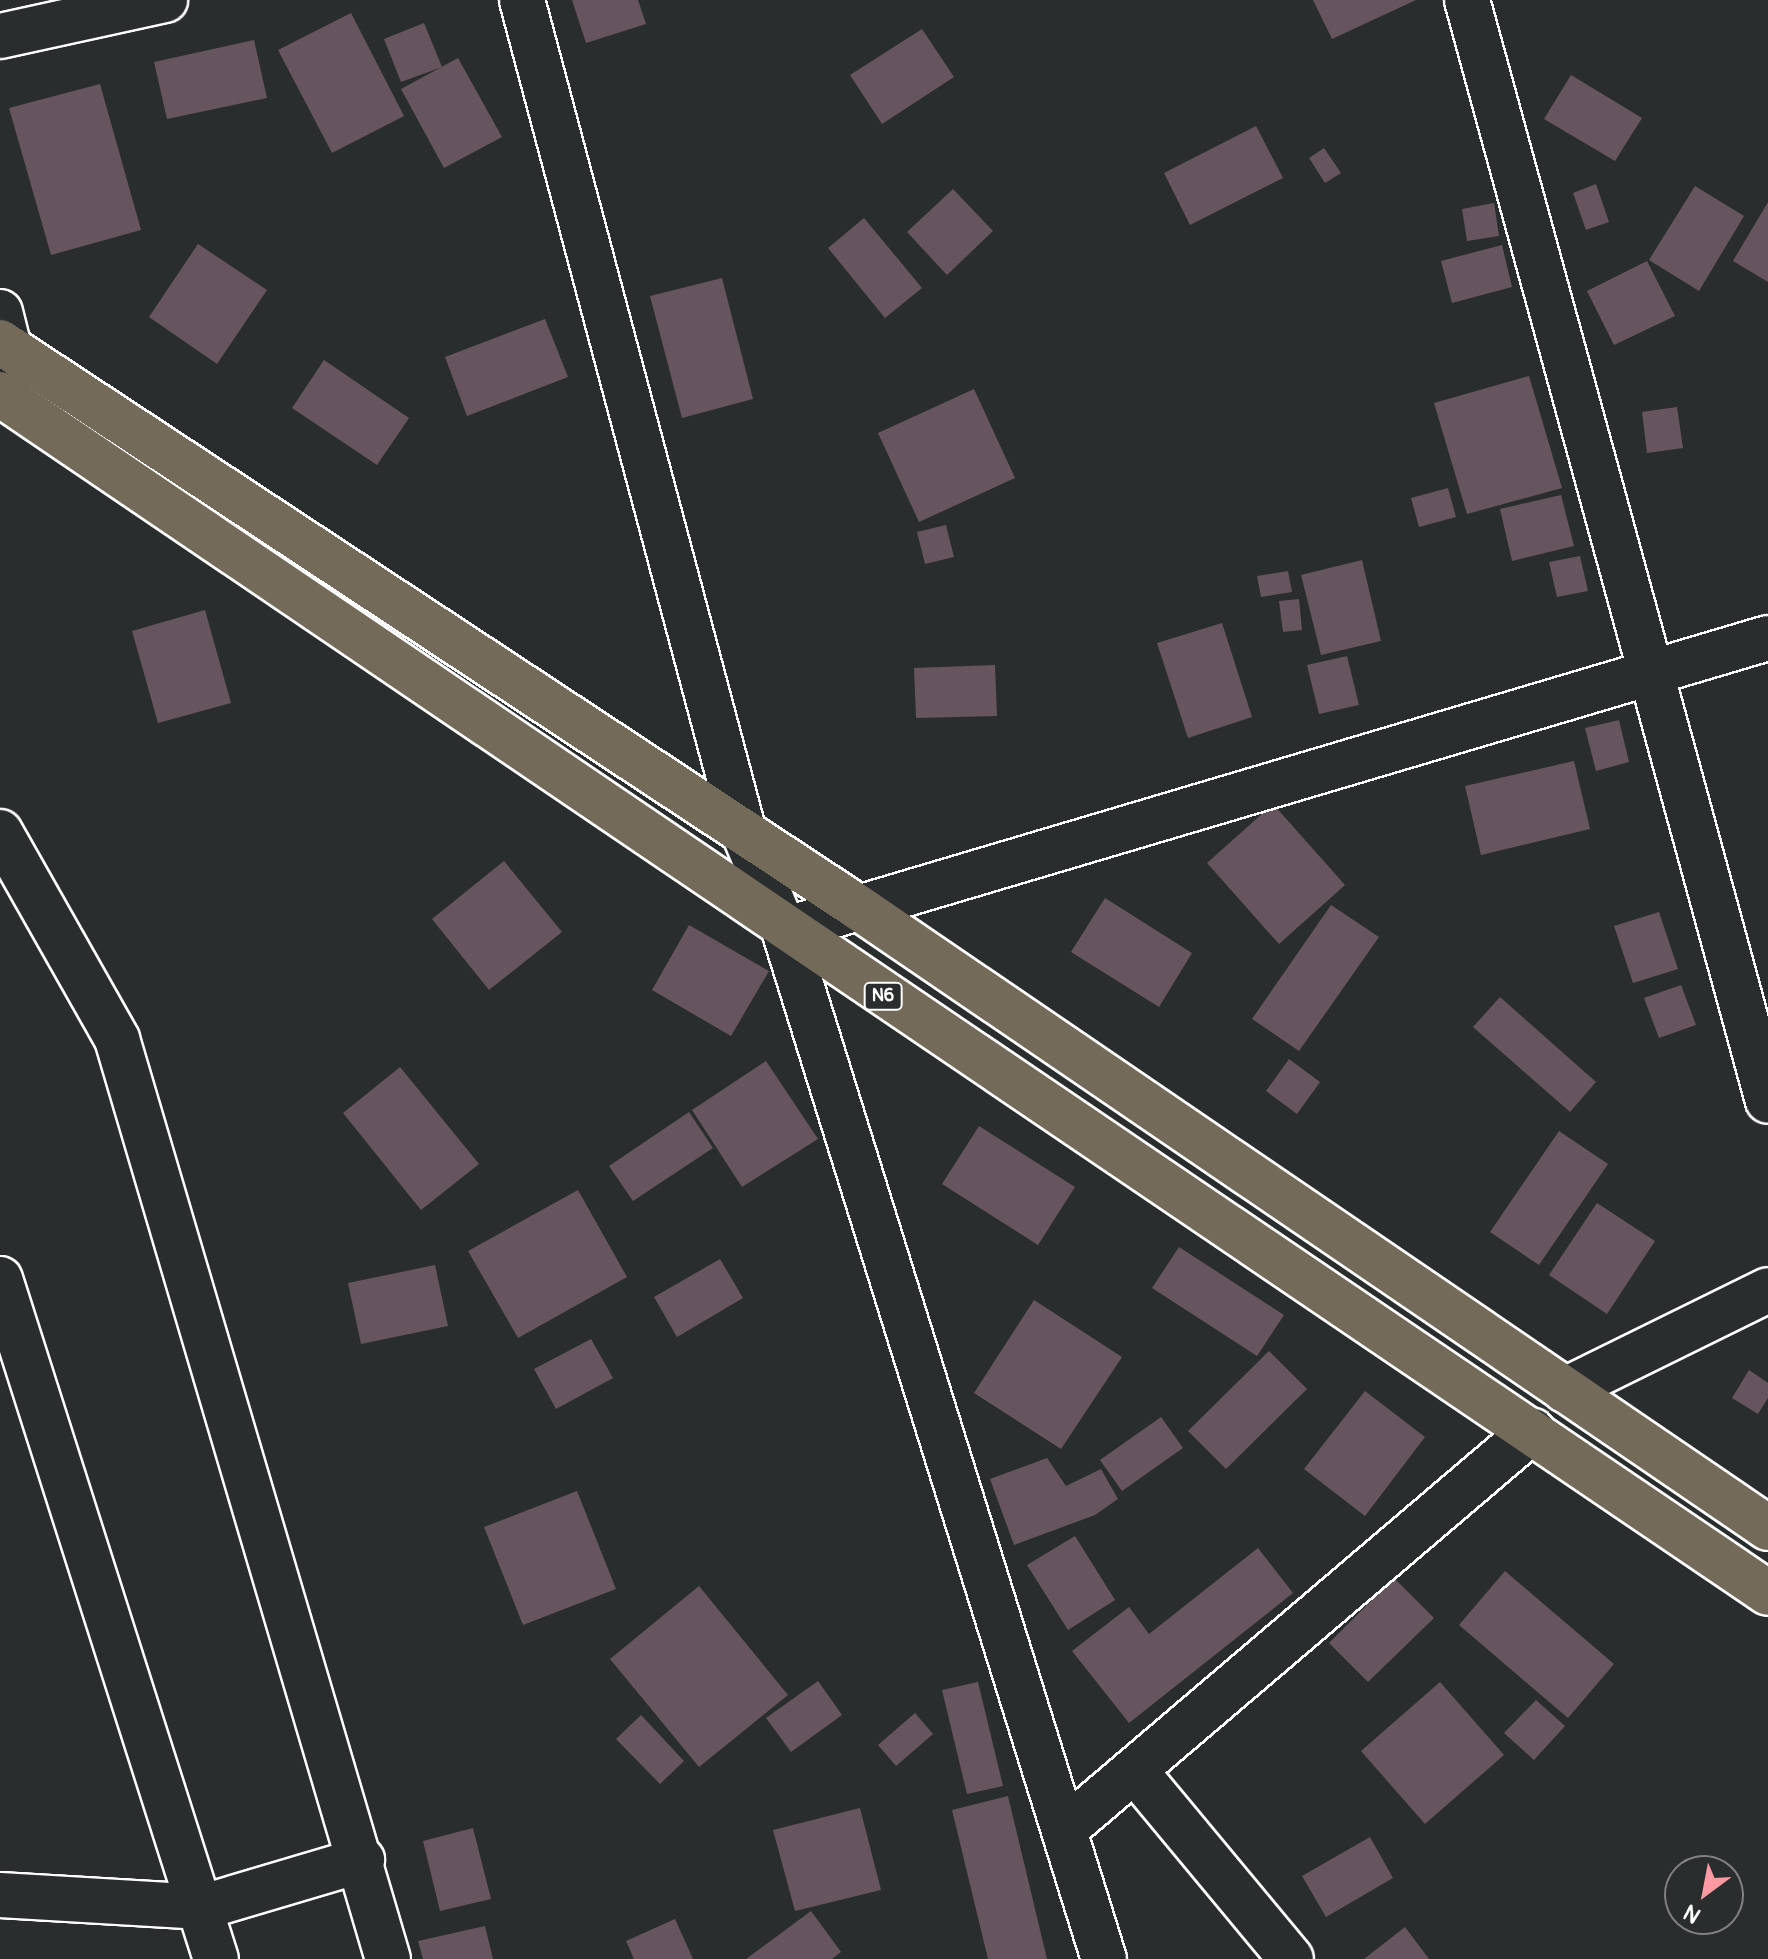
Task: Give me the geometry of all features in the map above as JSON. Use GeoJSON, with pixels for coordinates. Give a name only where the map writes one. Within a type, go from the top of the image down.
{"type":"FeatureCollection","features":[{"type":"Feature","properties":{"kind":"highway"},"geometry":{"type":"LineString","coordinates":[[3,334],[856,906],[1768,1528]]}},
{"type":"Feature","properties":{"kind":"highway","name":"N6"},"geometry":{"type":"LineString","coordinates":[[4,397],[784,930],[1532,1431],[1768,1593]]}},
{"type":"Feature","properties":{"kind":"street"},"geometry":{"type":"LineString","coordinates":[[0,36],[165,0]]}},
{"type":"Feature","properties":{"kind":"street"},"geometry":{"type":"LineString","coordinates":[[522,0],[744,833],[784,930],[1104,1959]]}},
{"type":"Feature","properties":{"kind":"street"},"geometry":{"type":"LineString","coordinates":[[1467,0],[1768,1101]]}},
{"type":"Feature","properties":{"kind":"street"},"geometry":{"type":"LineString","coordinates":[[3,334],[4,397]]}},
{"type":"Feature","properties":{"kind":"street"},"geometry":{"type":"LineString","coordinates":[[784,930],[856,906],[1768,638]]}},
{"type":"Feature","properties":{"kind":"street"},"geometry":{"type":"LineString","coordinates":[[0,832],[117,1039],[362,1860],[388,1959]]}},
{"type":"Feature","properties":{"kind":"street"},"geometry":{"type":"LineString","coordinates":[[0,1279],[203,1907],[216,1959]]}},
{"type":"Feature","properties":{"kind":"street"},"geometry":{"type":"LineString","coordinates":[[1565,1390],[1768,1290]]}},
{"type":"Feature","properties":{"kind":"street"},"geometry":{"type":"LineString","coordinates":[[1065,1829],[1532,1431]]}},
{"type":"Feature","properties":{"kind":"street"},"geometry":{"type":"LineString","coordinates":[[1135,1771],[1291,1959]]}},
{"type":"Feature","properties":{"kind":"street"},"geometry":{"type":"LineString","coordinates":[[0,1895],[203,1907],[362,1860]]}},
{"type":"Feature","properties":{"kind":"building"},"geometry":{"type":"Polygon","coordinates":[[[572,0],[638,0],[646,24],[586,43],[572,0]]]}},
{"type":"Feature","properties":{"kind":"building"},"geometry":{"type":"Polygon","coordinates":[[[1313,0],[1416,0],[1332,39],[1313,0]]]}},
{"type":"Feature","properties":{"kind":"building"},"geometry":{"type":"Polygon","coordinates":[[[351,13],[404,116],[332,153],[278,50],[351,13]]]}},
{"type":"Feature","properties":{"kind":"building"},"geometry":{"type":"Polygon","coordinates":[[[424,23],[442,67],[401,82],[384,39],[424,23]]]}},
{"type":"Feature","properties":{"kind":"building"},"geometry":{"type":"Polygon","coordinates":[[[922,29],[954,77],[882,124],[850,75],[922,29]]]}},
{"type":"Feature","properties":{"kind":"building"},"geometry":{"type":"Polygon","coordinates":[[[254,40],[267,98],[167,119],[154,62],[254,40]]]}},
{"type":"Feature","properties":{"kind":"building"},"geometry":{"type":"Polygon","coordinates":[[[458,58],[502,137],[444,168],[401,89],[458,58]]]}},
{"type":"Feature","properties":{"kind":"building"},"geometry":{"type":"Polygon","coordinates":[[[1571,75],[1642,118],[1615,161],[1544,119],[1571,75]]]}},
{"type":"Feature","properties":{"kind":"building"},"geometry":{"type":"Polygon","coordinates":[[[100,84],[141,230],[51,255],[9,108],[100,84]]]}},
{"type":"Feature","properties":{"kind":"building"},"geometry":{"type":"Polygon","coordinates":[[[1256,126],[1283,178],[1190,225],[1164,173],[1256,126]]]}},
{"type":"Feature","properties":{"kind":"building"},"geometry":{"type":"Polygon","coordinates":[[[1324,148],[1341,173],[1325,183],[1309,158],[1324,148]]]}},
{"type":"Feature","properties":{"kind":"building"},"geometry":{"type":"Polygon","coordinates":[[[1596,184],[1609,222],[1586,230],[1573,193],[1596,184]]]}},
{"type":"Feature","properties":{"kind":"building"},"geometry":{"type":"Polygon","coordinates":[[[1695,186],[1744,216],[1699,291],[1649,260],[1695,186]]]}},
{"type":"Feature","properties":{"kind":"building"},"geometry":{"type":"Polygon","coordinates":[[[953,189],[993,231],[947,275],[907,232],[953,189]]]}},
{"type":"Feature","properties":{"kind":"building"},"geometry":{"type":"Polygon","coordinates":[[[1768,202],[1768,282],[1733,261],[1768,202]]]}},
{"type":"Feature","properties":{"kind":"building"},"geometry":{"type":"Polygon","coordinates":[[[1494,203],[1499,236],[1467,241],[1462,209],[1494,203]]]}},
{"type":"Feature","properties":{"kind":"building"},"geometry":{"type":"Polygon","coordinates":[[[864,218],[922,288],[885,318],[828,248],[864,218]]]}},
{"type":"Feature","properties":{"kind":"building"},"geometry":{"type":"Polygon","coordinates":[[[198,244],[267,290],[217,364],[149,317],[198,244]]]}},
{"type":"Feature","properties":{"kind":"building"},"geometry":{"type":"Polygon","coordinates":[[[1502,245],[1512,287],[1452,303],[1441,261],[1502,245]]]}},
{"type":"Feature","properties":{"kind":"building"},"geometry":{"type":"Polygon","coordinates":[[[1647,261],[1675,316],[1614,345],[1587,291],[1647,261]]]}},
{"type":"Feature","properties":{"kind":"building"},"geometry":{"type":"Polygon","coordinates":[[[722,278],[753,399],[682,418],[650,296],[722,278]]]}},
{"type":"Feature","properties":{"kind":"building"},"geometry":{"type":"Polygon","coordinates":[[[545,319],[568,377],[467,416],[445,357],[545,319]]]}},
{"type":"Feature","properties":{"kind":"building"},"geometry":{"type":"Polygon","coordinates":[[[324,360],[409,418],[377,465],[292,408],[324,360]]]}},
{"type":"Feature","properties":{"kind":"building"},"geometry":{"type":"Polygon","coordinates":[[[1529,376],[1562,488],[1467,514],[1434,403],[1529,376]]]}},
{"type":"Feature","properties":{"kind":"building"},"geometry":{"type":"Polygon","coordinates":[[[974,389],[1015,478],[919,522],[878,433],[974,389]]]}},
{"type":"Feature","properties":{"kind":"building"},"geometry":{"type":"Polygon","coordinates":[[[1677,407],[1683,448],[1647,453],[1642,412],[1677,407]]]}},
{"type":"Feature","properties":{"kind":"building"},"geometry":{"type":"Polygon","coordinates":[[[1448,488],[1456,517],[1419,527],[1411,498],[1448,488]]]}},
{"type":"Feature","properties":{"kind":"building"},"geometry":{"type":"Polygon","coordinates":[[[1561,495],[1574,546],[1512,561],[1500,509],[1561,495]]]}},
{"type":"Feature","properties":{"kind":"building"},"geometry":{"type":"Polygon","coordinates":[[[946,525],[954,557],[925,564],[917,532],[946,525]]]}},
{"type":"Feature","properties":{"kind":"building"},"geometry":{"type":"Polygon","coordinates":[[[1580,556],[1588,591],[1557,597],[1549,562],[1580,556]]]}},
{"type":"Feature","properties":{"kind":"building"},"geometry":{"type":"Polygon","coordinates":[[[1362,560],[1381,641],[1321,655],[1301,575],[1362,560]]]}},
{"type":"Feature","properties":{"kind":"building"},"geometry":{"type":"Polygon","coordinates":[[[1288,571],[1292,592],[1261,597],[1257,576],[1288,571]]]}},
{"type":"Feature","properties":{"kind":"building"},"geometry":{"type":"Polygon","coordinates":[[[1299,599],[1302,630],[1283,632],[1279,601],[1299,599]]]}},
{"type":"Feature","properties":{"kind":"building"},"geometry":{"type":"Polygon","coordinates":[[[205,610],[231,703],[158,723],[132,631],[205,610]]]}},
{"type":"Feature","properties":{"kind":"building"},"geometry":{"type":"Polygon","coordinates":[[[1222,623],[1252,717],[1188,738],[1157,643],[1222,623]]]}},
{"type":"Feature","properties":{"kind":"building"},"geometry":{"type":"Polygon","coordinates":[[[1347,656],[1359,705],[1319,714],[1307,665],[1347,656]]]}},
{"type":"Feature","properties":{"kind":"building"},"geometry":{"type":"Polygon","coordinates":[[[995,665],[997,716],[916,718],[914,668],[995,665]]]}},
{"type":"Feature","properties":{"kind":"building"},"geometry":{"type":"Polygon","coordinates":[[[1619,720],[1629,762],[1596,771],[1585,728],[1619,720]]]}},
{"type":"Feature","properties":{"kind":"building"},"geometry":{"type":"Polygon","coordinates":[[[1574,761],[1590,829],[1481,855],[1465,786],[1574,761]]]}},
{"type":"Feature","properties":{"kind":"building"},"geometry":{"type":"Polygon","coordinates":[[[1273,804],[1345,885],[1279,944],[1207,863],[1273,804]]]}},
{"type":"Feature","properties":{"kind":"building"},"geometry":{"type":"Polygon","coordinates":[[[504,861],[562,932],[489,990],[432,919],[504,861]]]}},
{"type":"Feature","properties":{"kind":"building"},"geometry":{"type":"Polygon","coordinates":[[[1105,898],[1192,953],[1159,1007],[1071,952],[1105,898]]]}},
{"type":"Feature","properties":{"kind":"building"},"geometry":{"type":"Polygon","coordinates":[[[1331,905],[1379,937],[1299,1051],[1252,1019],[1331,905]]]}},
{"type":"Feature","properties":{"kind":"building"},"geometry":{"type":"Polygon","coordinates":[[[1659,912],[1678,969],[1633,983],[1614,926],[1659,912]]]}},
{"type":"Feature","properties":{"kind":"building"},"geometry":{"type":"Polygon","coordinates":[[[689,925],[769,971],[731,1036],[652,990],[689,925]]]}},
{"type":"Feature","properties":{"kind":"building"},"geometry":{"type":"Polygon","coordinates":[[[1681,985],[1696,1025],[1659,1038],[1644,998],[1681,985]]]}},
{"type":"Feature","properties":{"kind":"building"},"geometry":{"type":"Polygon","coordinates":[[[1500,997],[1596,1082],[1570,1112],[1473,1027],[1500,997]]]}},
{"type":"Feature","properties":{"kind":"building"},"geometry":{"type":"Polygon","coordinates":[[[1289,1059],[1320,1082],[1297,1114],[1266,1091],[1289,1059]]]}},
{"type":"Feature","properties":{"kind":"building"},"geometry":{"type":"Polygon","coordinates":[[[766,1061],[818,1139],[742,1187],[692,1110],[766,1061]]]}},
{"type":"Feature","properties":{"kind":"building"},"geometry":{"type":"Polygon","coordinates":[[[400,1067],[479,1164],[421,1210],[343,1113],[400,1067]]]}},
{"type":"Feature","properties":{"kind":"building"},"geometry":{"type":"Polygon","coordinates":[[[689,1112],[713,1148],[633,1201],[609,1166],[689,1112]]]}},
{"type":"Feature","properties":{"kind":"building"},"geometry":{"type":"Polygon","coordinates":[[[979,1126],[1075,1187],[1038,1245],[942,1184],[979,1126]]]}},
{"type":"Feature","properties":{"kind":"building"},"geometry":{"type":"Polygon","coordinates":[[[1559,1131],[1608,1164],[1539,1265],[1490,1232],[1559,1131]]]}},
{"type":"Feature","properties":{"kind":"building"},"geometry":{"type":"Polygon","coordinates":[[[578,1190],[627,1277],[518,1338],[468,1251],[578,1190]]]}},
{"type":"Feature","properties":{"kind":"building"},"geometry":{"type":"Polygon","coordinates":[[[1597,1203],[1655,1241],[1607,1314],[1549,1275],[1597,1203]]]}},
{"type":"Feature","properties":{"kind":"building"},"geometry":{"type":"Polygon","coordinates":[[[1179,1247],[1284,1315],[1257,1356],[1152,1288],[1179,1247]]]}},
{"type":"Feature","properties":{"kind":"building"},"geometry":{"type":"Polygon","coordinates":[[[720,1259],[743,1298],[677,1337],[654,1297],[720,1259]]]}},
{"type":"Feature","properties":{"kind":"building"},"geometry":{"type":"Polygon","coordinates":[[[435,1265],[448,1326],[361,1344],[348,1283],[435,1265]]]}},
{"type":"Feature","properties":{"kind":"building"},"geometry":{"type":"Polygon","coordinates":[[[1034,1300],[1122,1357],[1061,1449],[974,1393],[1034,1300]]]}},
{"type":"Feature","properties":{"kind":"building"},"geometry":{"type":"Polygon","coordinates":[[[591,1339],[613,1378],[556,1409],[534,1369],[591,1339]]]}},
{"type":"Feature","properties":{"kind":"building"},"geometry":{"type":"Polygon","coordinates":[[[1269,1351],[1307,1389],[1226,1469],[1188,1431],[1269,1351]]]}},
{"type":"Feature","properties":{"kind":"building"},"geometry":{"type":"Polygon","coordinates":[[[1749,1370],[1768,1383],[1768,1398],[1758,1414],[1732,1398],[1749,1370]]]}},
{"type":"Feature","properties":{"kind":"building"},"geometry":{"type":"Polygon","coordinates":[[[1365,1391],[1425,1437],[1365,1516],[1304,1469],[1365,1391]]]}},
{"type":"Feature","properties":{"kind":"building"},"geometry":{"type":"Polygon","coordinates":[[[1161,1417],[1183,1448],[1122,1491],[1100,1460],[1161,1417]]]}},
{"type":"Feature","properties":{"kind":"building"},"geometry":{"type":"Polygon","coordinates":[[[1047,1458],[1066,1486],[1101,1469],[1118,1499],[1095,1515],[1014,1545],[990,1479],[1047,1458]]]}},
{"type":"Feature","properties":{"kind":"building"},"geometry":{"type":"Polygon","coordinates":[[[577,1491],[616,1589],[523,1625],[484,1527],[577,1491]]]}},
{"type":"Feature","properties":{"kind":"building"},"geometry":{"type":"Polygon","coordinates":[[[1075,1536],[1115,1600],[1068,1630],[1027,1565],[1075,1536]]]}},
{"type":"Feature","properties":{"kind":"building"},"geometry":{"type":"Polygon","coordinates":[[[1258,1548],[1293,1593],[1129,1723],[1072,1651],[1129,1607],[1149,1634],[1258,1548]]]}},
{"type":"Feature","properties":{"kind":"building"},"geometry":{"type":"Polygon","coordinates":[[[1505,1571],[1614,1664],[1568,1718],[1459,1625],[1505,1571]]]}},
{"type":"Feature","properties":{"kind":"building"},"geometry":{"type":"Polygon","coordinates":[[[1394,1578],[1434,1618],[1368,1682],[1329,1643],[1394,1578]]]}},
{"type":"Feature","properties":{"kind":"building"},"geometry":{"type":"Polygon","coordinates":[[[699,1586],[788,1695],[699,1767],[610,1659],[699,1586]]]}},
{"type":"Feature","properties":{"kind":"building"},"geometry":{"type":"Polygon","coordinates":[[[818,1681],[842,1715],[791,1752],[766,1718],[818,1681]]]}},
{"type":"Feature","properties":{"kind":"building"},"geometry":{"type":"Polygon","coordinates":[[[978,1682],[1003,1786],[967,1794],[942,1690],[978,1682]]]}},
{"type":"Feature","properties":{"kind":"building"},"geometry":{"type":"Polygon","coordinates":[[[1440,1682],[1504,1755],[1425,1824],[1361,1751],[1440,1682]]]}},
{"type":"Feature","properties":{"kind":"building"},"geometry":{"type":"Polygon","coordinates":[[[1536,1700],[1565,1726],[1534,1760],[1504,1733],[1536,1700]]]}},
{"type":"Feature","properties":{"kind":"building"},"geometry":{"type":"Polygon","coordinates":[[[915,1713],[933,1734],[896,1766],[878,1745],[915,1713]]]}},
{"type":"Feature","properties":{"kind":"building"},"geometry":{"type":"Polygon","coordinates":[[[641,1715],[684,1761],[660,1784],[616,1739],[641,1715]]]}},
{"type":"Feature","properties":{"kind":"building"},"geometry":{"type":"Polygon","coordinates":[[[1008,1796],[1047,1959],[988,1959],[952,1810],[1008,1796]]]}},
{"type":"Feature","properties":{"kind":"building"},"geometry":{"type":"Polygon","coordinates":[[[860,1808],[881,1890],[795,1911],[773,1830],[860,1808]]]}},
{"type":"Feature","properties":{"kind":"building"},"geometry":{"type":"Polygon","coordinates":[[[473,1828],[491,1899],[440,1911],[423,1841],[473,1828]]]}},
{"type":"Feature","properties":{"kind":"building"},"geometry":{"type":"Polygon","coordinates":[[[1370,1837],[1393,1878],[1326,1917],[1302,1876],[1370,1837]]]}},
{"type":"Feature","properties":{"kind":"building"},"geometry":{"type":"Polygon","coordinates":[[[811,1911],[841,1952],[832,1959],[746,1959],[811,1911]]]}},
{"type":"Feature","properties":{"kind":"building"},"geometry":{"type":"Polygon","coordinates":[[[675,1919],[693,1959],[634,1959],[626,1941],[675,1919]]]}},
{"type":"Feature","properties":{"kind":"building"},"geometry":{"type":"Polygon","coordinates":[[[485,1926],[493,1959],[423,1959],[418,1941],[485,1926]]]}},
{"type":"Feature","properties":{"kind":"building"},"geometry":{"type":"Polygon","coordinates":[[[1405,1927],[1429,1959],[1364,1959],[1405,1927]]]}}]}
